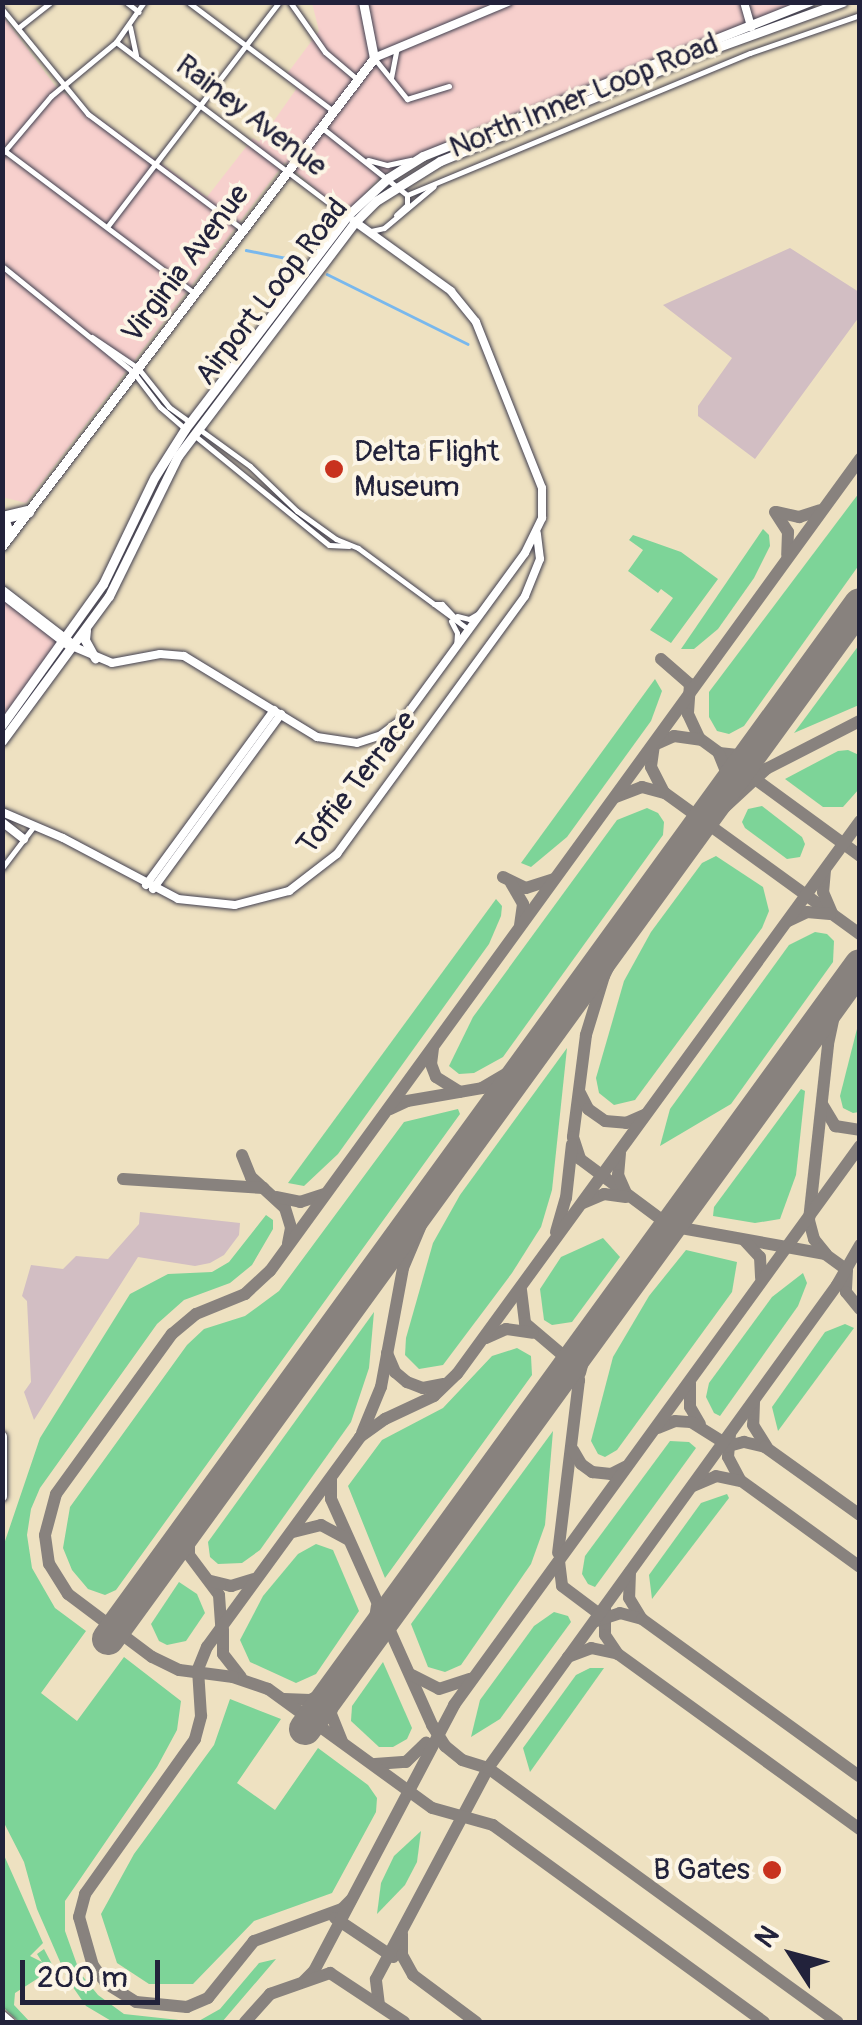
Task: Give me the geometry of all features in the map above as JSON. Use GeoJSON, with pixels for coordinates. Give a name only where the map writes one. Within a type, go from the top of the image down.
{"type":"FeatureCollection","features":[{"type":"Feature","properties":{"kind":"highway"},"geometry":{"type":"LineString","coordinates":[[6,541],[3,518],[28,512]]}},
{"type":"Feature","properties":{"kind":"highway"},"geometry":{"type":"LineString","coordinates":[[2,592],[67,642]]}},
{"type":"Feature","properties":{"kind":"highway"},"geometry":{"type":"LineString","coordinates":[[2,602],[67,642]]}},
{"type":"Feature","properties":{"kind":"main road"},"geometry":{"type":"LineString","coordinates":[[363,2],[374,58]]}},
{"type":"Feature","properties":{"kind":"main road","name":"Airport Loop Road"},"geometry":{"type":"LineString","coordinates":[[351,219],[440,161],[809,2]]}},
{"type":"Feature","properties":{"kind":"main road","name":"Airport Loop Road"},"geometry":{"type":"LineString","coordinates":[[2,741],[102,584],[154,479],[351,219],[388,178],[423,156],[752,28],[842,2]]}},
{"type":"Feature","properties":{"kind":"main road","name":"Virginia Avenue"},"geometry":{"type":"LineString","coordinates":[[6,541],[374,58]]}},
{"type":"Feature","properties":{"kind":"main road","name":"Airport Loop Road"},"geometry":{"type":"LineString","coordinates":[[2,725],[67,642],[88,626],[117,580],[192,428]]}},
{"type":"Feature","properties":{"kind":"main road"},"geometry":{"type":"LineString","coordinates":[[88,626],[84,640],[96,658]]}},
{"type":"Feature","properties":{"kind":"main road"},"geometry":{"type":"LineString","coordinates":[[2,1436],[2,1496]]}},
{"type":"Feature","properties":{"kind":"main road"},"geometry":{"type":"LineString","coordinates":[[2,2014],[10,2022]]}},
{"type":"Feature","properties":{"kind":"street"},"geometry":{"type":"LineString","coordinates":[[18,29],[52,2]]}},
{"type":"Feature","properties":{"kind":"street"},"geometry":{"type":"LineString","coordinates":[[126,2],[138,12]]}},
{"type":"Feature","properties":{"kind":"street"},"geometry":{"type":"LineString","coordinates":[[144,2],[116,42],[62,87],[4,152],[195,294]]}},
{"type":"Feature","properties":{"kind":"street"},"geometry":{"type":"LineString","coordinates":[[188,2],[333,111]]}},
{"type":"Feature","properties":{"kind":"street"},"geometry":{"type":"LineString","coordinates":[[107,227],[279,2]]}},
{"type":"Feature","properties":{"kind":"street"},"geometry":{"type":"LineString","coordinates":[[290,2],[325,52],[358,79]]}},
{"type":"Feature","properties":{"kind":"street"},"geometry":{"type":"LineString","coordinates":[[449,86],[408,99],[374,58],[508,2]]}},
{"type":"Feature","properties":{"kind":"street"},"geometry":{"type":"LineString","coordinates":[[752,28],[744,4],[756,2]]}},
{"type":"Feature","properties":{"kind":"street"},"geometry":{"type":"LineString","coordinates":[[2,9],[62,87],[88,114],[243,230]]}},
{"type":"Feature","properties":{"kind":"street","name":"North Inner Loop Road"},"geometry":{"type":"LineString","coordinates":[[408,195],[750,52],[860,14]]}},
{"type":"Feature","properties":{"kind":"street","name":"Rainey Avenue"},"geometry":{"type":"LineString","coordinates":[[130,24],[138,58]]}},
{"type":"Feature","properties":{"kind":"street","name":"Rainey Avenue"},"geometry":{"type":"LineString","coordinates":[[116,42],[451,291],[476,322]]}},
{"type":"Feature","properties":{"kind":"street"},"geometry":{"type":"LineString","coordinates":[[391,78],[396,48]]}},
{"type":"Feature","properties":{"kind":"street"},"geometry":{"type":"LineString","coordinates":[[321,127],[408,195],[406,205],[384,228],[364,229]]}},
{"type":"Feature","properties":{"kind":"street","name":"Airport Loop Road"},"geometry":{"type":"LineString","coordinates":[[354,153],[387,164],[423,156]]}},
{"type":"Feature","properties":{"kind":"street","name":"North Inner Loop Road"},"geometry":{"type":"LineString","coordinates":[[384,228],[440,181]]}},
{"type":"Feature","properties":{"kind":"street"},"geometry":{"type":"LineString","coordinates":[[384,228],[389,247]]}},
{"type":"Feature","properties":{"kind":"street"},"geometry":{"type":"LineString","coordinates":[[2,266],[136,371],[160,407],[192,428],[330,545],[349,546],[469,630]]}},
{"type":"Feature","properties":{"kind":"street","name":"Toffie Terrace"},"geometry":{"type":"LineString","coordinates":[[2,812],[150,887],[191,901],[246,904],[289,891],[328,864],[529,590],[540,559],[540,482],[476,322]]}},
{"type":"Feature","properties":{"kind":"street"},"geometry":{"type":"LineString","coordinates":[[67,642],[96,658],[120,662],[164,653],[198,662],[325,740],[346,744],[369,740],[399,724],[537,534]]}},
{"type":"Feature","properties":{"kind":"street"},"geometry":{"type":"LineString","coordinates":[[455,620],[482,612]]}},
{"type":"Feature","properties":{"kind":"street"},"geometry":{"type":"LineString","coordinates":[[455,620],[456,648]]}},
{"type":"Feature","properties":{"kind":"street"},"geometry":{"type":"LineString","coordinates":[[150,887],[278,712]]}},
{"type":"Feature","properties":{"kind":"street"},"geometry":{"type":"LineString","coordinates":[[2,822],[24,839]]}},
{"type":"Feature","properties":{"kind":"street"},"geometry":{"type":"LineString","coordinates":[[2,868],[34,826]]}},
{"type":"Feature","properties":{"kind":"shaded area"},"geometry":{"type":"Polygon","coordinates":[[[312,3],[816,3],[470,130],[382,175],[345,215],[285,162],[26,503],[2,497],[2,15],[56,87],[207,197],[253,138],[259,142],[297,88],[284,78],[319,31],[312,3]]]}},
{"type":"Feature","properties":{"kind":"shaded area"},"geometry":{"type":"Polygon","coordinates":[[[790,248],[859,292],[859,317],[755,459],[698,416],[698,406],[732,358],[663,305],[790,248]]]}},
{"type":"Feature","properties":{"kind":"shaded area"},"geometry":{"type":"Polygon","coordinates":[[[3,596],[69,641],[3,734],[3,596]]]}},
{"type":"Feature","properties":{"kind":"shaded area"},"geometry":{"type":"Polygon","coordinates":[[[140,1212],[240,1223],[239,1235],[224,1255],[210,1263],[195,1266],[138,1257],[34,1420],[24,1392],[31,1382],[27,1301],[22,1296],[31,1265],[63,1269],[76,1256],[108,1259],[139,1224],[140,1212]]]}},
{"type":"Feature","properties":{"kind":"green space"},"geometry":{"type":"Polygon","coordinates":[[[859,493],[859,565],[744,726],[729,734],[717,731],[709,717],[709,692],[859,493]]]}},
{"type":"Feature","properties":{"kind":"green space"},"geometry":{"type":"Polygon","coordinates":[[[763,529],[769,535],[770,546],[754,578],[718,629],[694,649],[681,649],[763,529]]]}},
{"type":"Feature","properties":{"kind":"green space"},"geometry":{"type":"Polygon","coordinates":[[[633,535],[681,552],[718,579],[671,643],[650,630],[673,598],[661,589],[658,593],[628,571],[643,550],[629,540],[633,535]]]}},
{"type":"Feature","properties":{"kind":"green space"},"geometry":{"type":"Polygon","coordinates":[[[859,645],[859,705],[794,733],[859,645]]]}},
{"type":"Feature","properties":{"kind":"green space"},"geometry":{"type":"Polygon","coordinates":[[[655,679],[662,691],[651,721],[567,837],[531,867],[521,863],[655,679]]]}},
{"type":"Feature","properties":{"kind":"green space"},"geometry":{"type":"Polygon","coordinates":[[[838,751],[859,755],[859,789],[843,807],[823,807],[785,779],[838,751]]]}},
{"type":"Feature","properties":{"kind":"green space"},"geometry":{"type":"Polygon","coordinates":[[[762,806],[802,837],[805,844],[800,857],[787,859],[745,828],[742,822],[748,809],[762,806]]]}},
{"type":"Feature","properties":{"kind":"green space"},"geometry":{"type":"Polygon","coordinates":[[[647,808],[658,813],[664,822],[663,835],[503,1057],[474,1073],[459,1074],[449,1066],[473,1017],[617,820],[647,808]]]}},
{"type":"Feature","properties":{"kind":"green space"},"geometry":{"type":"Polygon","coordinates":[[[716,856],[763,887],[769,911],[762,928],[635,1100],[614,1105],[599,1093],[596,1078],[624,981],[651,932],[702,863],[716,856]]]}},
{"type":"Feature","properties":{"kind":"green space"},"geometry":{"type":"Polygon","coordinates":[[[496,899],[502,906],[501,916],[489,944],[338,1154],[304,1186],[288,1183],[496,899]]]}},
{"type":"Feature","properties":{"kind":"green space"},"geometry":{"type":"Polygon","coordinates":[[[815,932],[827,934],[834,941],[833,962],[731,1104],[660,1146],[670,1109],[789,945],[815,932]]]}},
{"type":"Feature","properties":{"kind":"green space"},"geometry":{"type":"Polygon","coordinates":[[[859,1021],[859,1112],[853,1113],[843,1108],[840,1096],[859,1021]]]}},
{"type":"Feature","properties":{"kind":"green space"},"geometry":{"type":"Polygon","coordinates":[[[567,1048],[552,1190],[541,1227],[443,1365],[419,1369],[405,1355],[406,1338],[433,1243],[460,1195],[567,1048]]]}},
{"type":"Feature","properties":{"kind":"green space"},"geometry":{"type":"Polygon","coordinates":[[[801,1089],[805,1091],[796,1175],[780,1219],[755,1223],[713,1216],[714,1207],[801,1089]]]}},
{"type":"Feature","properties":{"kind":"green space"},"geometry":{"type":"Polygon","coordinates":[[[458,1109],[460,1114],[116,1590],[105,1595],[88,1589],[72,1570],[63,1548],[70,1507],[187,1345],[204,1329],[245,1316],[279,1291],[404,1122],[458,1109]]]}},
{"type":"Feature","properties":{"kind":"green space"},"geometry":{"type":"Polygon","coordinates":[[[266,1215],[273,1220],[273,1229],[252,1265],[230,1283],[184,1300],[157,1324],[40,1488],[31,1509],[27,1535],[32,1568],[55,1608],[86,1631],[41,1693],[77,1721],[124,1657],[181,1701],[177,1730],[157,1767],[65,1901],[65,1931],[80,1973],[98,1995],[124,2014],[197,2022],[113,2022],[86,2006],[68,1980],[37,1909],[24,1862],[3,1821],[3,1547],[40,1438],[130,1294],[168,1274],[212,1272],[229,1262],[266,1215]]]}},
{"type":"Feature","properties":{"kind":"green space"},"geometry":{"type":"Polygon","coordinates":[[[603,1238],[620,1257],[572,1322],[552,1325],[544,1320],[540,1289],[561,1257],[603,1238]]]}},
{"type":"Feature","properties":{"kind":"green space"},"geometry":{"type":"Polygon","coordinates":[[[686,1250],[737,1262],[732,1292],[617,1450],[605,1457],[598,1454],[591,1441],[613,1357],[649,1296],[686,1250]]]}},
{"type":"Feature","properties":{"kind":"green space"},"geometry":{"type":"Polygon","coordinates":[[[803,1273],[807,1283],[798,1306],[720,1416],[714,1413],[706,1397],[709,1383],[772,1297],[803,1273]]]}},
{"type":"Feature","properties":{"kind":"green space"},"geometry":{"type":"Polygon","coordinates":[[[374,1312],[369,1368],[351,1422],[260,1550],[242,1563],[218,1564],[210,1557],[208,1542],[374,1312]]]}},
{"type":"Feature","properties":{"kind":"green space"},"geometry":{"type":"Polygon","coordinates":[[[845,1324],[854,1328],[778,1431],[772,1407],[825,1332],[845,1324]]]}},
{"type":"Feature","properties":{"kind":"green space"},"geometry":{"type":"Polygon","coordinates":[[[517,1348],[531,1356],[532,1375],[385,1578],[348,1486],[382,1440],[443,1408],[492,1356],[517,1348]]]}},
{"type":"Feature","properties":{"kind":"green space"},"geometry":{"type":"Polygon","coordinates":[[[553,1431],[545,1525],[531,1564],[461,1665],[445,1672],[428,1667],[411,1624],[553,1431]]]}},
{"type":"Feature","properties":{"kind":"green space"},"geometry":{"type":"Polygon","coordinates":[[[670,1441],[689,1442],[696,1448],[595,1587],[588,1584],[582,1574],[585,1556],[670,1441]]]}},
{"type":"Feature","properties":{"kind":"green space"},"geometry":{"type":"Polygon","coordinates":[[[727,1494],[729,1498],[652,1599],[649,1575],[701,1503],[727,1494]]]}},
{"type":"Feature","properties":{"kind":"green space"},"geometry":{"type":"Polygon","coordinates":[[[316,1544],[333,1550],[359,1611],[316,1674],[296,1683],[250,1662],[240,1640],[263,1596],[298,1554],[316,1544]]]}},
{"type":"Feature","properties":{"kind":"green space"},"geometry":{"type":"Polygon","coordinates":[[[179,1582],[197,1594],[205,1613],[186,1641],[167,1645],[159,1641],[151,1624],[179,1582]]]}},
{"type":"Feature","properties":{"kind":"green space"},"geometry":{"type":"Polygon","coordinates":[[[554,1612],[568,1616],[571,1622],[500,1719],[471,1737],[480,1700],[534,1626],[554,1612]]]}},
{"type":"Feature","properties":{"kind":"green space"},"geometry":{"type":"Polygon","coordinates":[[[383,1662],[412,1728],[407,1739],[393,1747],[379,1747],[351,1721],[352,1706],[383,1662]]]}},
{"type":"Feature","properties":{"kind":"green space"},"geometry":{"type":"Polygon","coordinates":[[[590,1668],[604,1668],[530,1772],[523,1748],[576,1675],[590,1668]]]}},
{"type":"Feature","properties":{"kind":"green space"},"geometry":{"type":"Polygon","coordinates":[[[230,1699],[281,1719],[237,1783],[275,1810],[318,1748],[368,1785],[377,1798],[376,1812],[332,1893],[254,1921],[193,1984],[149,1984],[117,1963],[101,1914],[134,1854],[214,1745],[230,1699]]]}},
{"type":"Feature","properties":{"kind":"green space"},"geometry":{"type":"Polygon","coordinates":[[[421,1831],[417,1862],[405,1885],[377,1914],[381,1883],[394,1856],[421,1831]]]}},
{"type":"Feature","properties":{"kind":"green space"},"geometry":{"type":"Polygon","coordinates":[[[3,1853],[43,1943],[30,1956],[42,1962],[37,1954],[44,1949],[54,1968],[15,1993],[14,2005],[30,2022],[19,2022],[3,2007],[3,1853]]]}},
{"type":"Feature","properties":{"kind":"green space"},"geometry":{"type":"Polygon","coordinates":[[[276,1959],[222,2022],[197,2022],[220,2009],[259,1963],[276,1959]]]}},
{"type":"Feature","properties":{"kind":"waterway"},"geometry":{"type":"LineString","coordinates":[[246,250],[301,261]]}},
{"type":"Feature","properties":{"kind":"waterway"},"geometry":{"type":"LineString","coordinates":[[327,274],[468,344]]}},
{"type":"Feature","properties":{"kind":"taxiway"},"geometry":{"type":"LineString","coordinates":[[764,2022],[493,1825],[432,1808],[268,1689],[233,1677],[179,1670],[152,1657],[68,1594],[49,1564],[45,1535],[56,1494],[172,1334],[196,1314],[245,1294],[270,1271],[860,459]]}},
{"type":"Feature","properties":{"kind":"taxiway"},"geometry":{"type":"LineString","coordinates":[[777,512],[799,517],[820,510]]}},
{"type":"Feature","properties":{"kind":"taxiway"},"geometry":{"type":"LineString","coordinates":[[775,512],[788,532],[787,555]]}},
{"type":"Feature","properties":{"kind":"taxiway"},"geometry":{"type":"LineString","coordinates":[[661,659],[690,684],[688,714],[699,738],[860,856]]}},
{"type":"Feature","properties":{"kind":"taxiway"},"geometry":{"type":"LineString","coordinates":[[687,842],[766,769],[860,721]]}},
{"type":"Feature","properties":{"kind":"taxiway"},"geometry":{"type":"LineString","coordinates":[[654,745],[674,736],[701,740]]}},
{"type":"Feature","properties":{"kind":"taxiway"},"geometry":{"type":"LineString","coordinates":[[654,745],[651,767],[663,791]]}},
{"type":"Feature","properties":{"kind":"taxiway"},"geometry":{"type":"LineString","coordinates":[[719,753],[738,755],[757,746]]}},
{"type":"Feature","properties":{"kind":"taxiway"},"geometry":{"type":"LineString","coordinates":[[719,754],[726,771],[724,791]]}},
{"type":"Feature","properties":{"kind":"taxiway"},"geometry":{"type":"LineString","coordinates":[[616,797],[642,787],[665,793],[860,934]]}},
{"type":"Feature","properties":{"kind":"taxiway"},"geometry":{"type":"LineString","coordinates":[[351,1900],[342,1909],[254,1941],[208,1998],[187,2007],[136,2002],[106,1983],[93,1966],[79,1917],[85,1894],[195,1739],[201,1716],[198,1669],[207,1647],[360,1437],[385,1419],[434,1396],[457,1374],[860,821]]}},
{"type":"Feature","properties":{"kind":"taxiway"},"geometry":{"type":"LineString","coordinates":[[825,870],[823,892],[832,913]]}},
{"type":"Feature","properties":{"kind":"taxiway"},"geometry":{"type":"LineString","coordinates":[[503,877],[526,888],[553,879]]}},
{"type":"Feature","properties":{"kind":"taxiway"},"geometry":{"type":"LineString","coordinates":[[511,883],[523,904],[520,925]]}},
{"type":"Feature","properties":{"kind":"taxiway"},"geometry":{"type":"LineString","coordinates":[[788,921],[807,912],[830,914]]}},
{"type":"Feature","properties":{"kind":"taxiway"},"geometry":{"type":"LineString","coordinates":[[634,914],[604,976],[586,1035],[573,1137],[580,1159],[670,1226],[825,1254],[847,1270],[846,1292],[860,1309]]}},
{"type":"Feature","properties":{"kind":"taxiway"},"geometry":{"type":"LineString","coordinates":[[826,1254],[814,1239],[809,1220],[828,1044],[835,1010],[857,969]]}},
{"type":"Feature","properties":{"kind":"taxiway"},"geometry":{"type":"LineString","coordinates":[[433,1048],[431,1064],[436,1077],[460,1092]]}},
{"type":"Feature","properties":{"kind":"taxiway"},"geometry":{"type":"LineString","coordinates":[[390,1109],[407,1101],[482,1088],[528,1061]]}},
{"type":"Feature","properties":{"kind":"taxiway"},"geometry":{"type":"LineString","coordinates":[[580,1093],[588,1109],[605,1121],[626,1123],[644,1115]]}},
{"type":"Feature","properties":{"kind":"taxiway"},"geometry":{"type":"LineString","coordinates":[[822,1104],[835,1126],[860,1130]]}},
{"type":"Feature","properties":{"kind":"taxiway"},"geometry":{"type":"LineString","coordinates":[[556,1232],[566,1198],[572,1144]]}},
{"type":"Feature","properties":{"kind":"taxiway"},"geometry":{"type":"LineString","coordinates":[[304,1981],[314,1971],[454,1705],[860,1146]]}},
{"type":"Feature","properties":{"kind":"taxiway"},"geometry":{"type":"LineString","coordinates":[[620,1153],[618,1175],[627,1195]]}},
{"type":"Feature","properties":{"kind":"taxiway"},"geometry":{"type":"LineString","coordinates":[[242,1155],[251,1177],[285,1208],[291,1228],[288,1244]]}},
{"type":"Feature","properties":{"kind":"taxiway"},"geometry":{"type":"LineString","coordinates":[[123,1179],[264,1188]]}},
{"type":"Feature","properties":{"kind":"taxiway"},"geometry":{"type":"LineString","coordinates":[[362,1433],[381,1387],[403,1268],[437,1187]]}},
{"type":"Feature","properties":{"kind":"taxiway"},"geometry":{"type":"LineString","coordinates":[[277,1197],[300,1202],[324,1194]]}},
{"type":"Feature","properties":{"kind":"taxiway"},"geometry":{"type":"LineString","coordinates":[[583,1203],[604,1194],[626,1197]]}},
{"type":"Feature","properties":{"kind":"taxiway"},"geometry":{"type":"LineString","coordinates":[[744,1240],[760,1257],[761,1278]]}},
{"type":"Feature","properties":{"kind":"taxiway"},"geometry":{"type":"LineString","coordinates":[[379,2005],[376,1979],[488,1768],[837,1285],[860,1245]]}},
{"type":"Feature","properties":{"kind":"taxiway"},"geometry":{"type":"LineString","coordinates":[[521,1290],[525,1323],[571,1362],[579,1380],[558,1553]]}},
{"type":"Feature","properties":{"kind":"taxiway"},"geometry":{"type":"LineString","coordinates":[[486,1338],[506,1329],[533,1333]]}},
{"type":"Feature","properties":{"kind":"taxiway"},"geometry":{"type":"LineString","coordinates":[[580,1373],[590,1336]]}},
{"type":"Feature","properties":{"kind":"taxiway"},"geometry":{"type":"LineString","coordinates":[[387,1353],[395,1372],[407,1382],[423,1388],[444,1384]]}},
{"type":"Feature","properties":{"kind":"taxiway"},"geometry":{"type":"LineString","coordinates":[[690,1383],[690,1407],[700,1424]]}},
{"type":"Feature","properties":{"kind":"taxiway"},"geometry":{"type":"LineString","coordinates":[[754,1402],[753,1425],[767,1447]]}},
{"type":"Feature","properties":{"kind":"taxiway"},"geometry":{"type":"LineString","coordinates":[[658,1428],[675,1421],[691,1422],[723,1442]]}},
{"type":"Feature","properties":{"kind":"taxiway"},"geometry":{"type":"LineString","coordinates":[[730,1434],[728,1457],[740,1480],[860,1567]]}},
{"type":"Feature","properties":{"kind":"taxiway"},"geometry":{"type":"LineString","coordinates":[[725,1447],[744,1442],[765,1447],[860,1515]]}},
{"type":"Feature","properties":{"kind":"taxiway"},"geometry":{"type":"LineString","coordinates":[[573,1450],[581,1464],[592,1472],[611,1474],[625,1467]]}},
{"type":"Feature","properties":{"kind":"taxiway"},"geometry":{"type":"LineString","coordinates":[[693,1486],[716,1476],[739,1481]]}},
{"type":"Feature","properties":{"kind":"taxiway"},"geometry":{"type":"LineString","coordinates":[[331,1479],[331,1499],[432,1725],[445,1746],[462,1760],[488,1768],[837,2022]]}},
{"type":"Feature","properties":{"kind":"taxiway"},"geometry":{"type":"LineString","coordinates":[[194,1521],[189,1555],[219,1595],[221,1625]]}},
{"type":"Feature","properties":{"kind":"taxiway"},"geometry":{"type":"LineString","coordinates":[[293,1532],[321,1525],[347,1539]]}},
{"type":"Feature","properties":{"kind":"taxiway"},"geometry":{"type":"LineString","coordinates":[[559,1561],[562,1586],[598,1613]]}},
{"type":"Feature","properties":{"kind":"taxiway"},"geometry":{"type":"LineString","coordinates":[[630,1572],[629,1598],[641,1618]]}},
{"type":"Feature","properties":{"kind":"taxiway"},"geometry":{"type":"LineString","coordinates":[[211,1581],[231,1586],[254,1579]]}},
{"type":"Feature","properties":{"kind":"taxiway"},"geometry":{"type":"LineString","coordinates":[[372,1637],[377,1606]]}},
{"type":"Feature","properties":{"kind":"taxiway"},"geometry":{"type":"LineString","coordinates":[[605,1608],[605,1635],[618,1654],[860,1829]]}},
{"type":"Feature","properties":{"kind":"taxiway"},"geometry":{"type":"LineString","coordinates":[[596,1621],[620,1613],[642,1619],[860,1777]]}},
{"type":"Feature","properties":{"kind":"taxiway"},"geometry":{"type":"LineString","coordinates":[[223,1629],[223,1654],[241,1677]]}},
{"type":"Feature","properties":{"kind":"taxiway"},"geometry":{"type":"LineString","coordinates":[[568,1657],[591,1648],[615,1653]]}},
{"type":"Feature","properties":{"kind":"taxiway"},"geometry":{"type":"LineString","coordinates":[[412,1675],[439,1689],[470,1679]]}},
{"type":"Feature","properties":{"kind":"taxiway"},"geometry":{"type":"LineString","coordinates":[[337,1685],[331,1714],[342,1741]]}},
{"type":"Feature","properties":{"kind":"taxiway"},"geometry":{"type":"LineString","coordinates":[[284,1699],[310,1700],[335,1687]]}},
{"type":"Feature","properties":{"kind":"taxiway"},"geometry":{"type":"LineString","coordinates":[[375,1764],[406,1762],[426,1743]]}},
{"type":"Feature","properties":{"kind":"taxiway"},"geometry":{"type":"LineString","coordinates":[[335,1918],[393,1957]]}},
{"type":"Feature","properties":{"kind":"taxiway"},"geometry":{"type":"LineString","coordinates":[[402,1934],[402,1955],[413,1975],[476,2022]]}},
{"type":"Feature","properties":{"kind":"taxiway"},"geometry":{"type":"LineString","coordinates":[[245,2022],[270,1994],[330,1973],[404,2022]]}},
{"type":"Feature","properties":{"kind":"runway"},"geometry":{"type":"LineString","coordinates":[[108,1639],[860,604]]}},
{"type":"Feature","properties":{"kind":"runway"},"geometry":{"type":"LineString","coordinates":[[305,1729],[860,965]]}},
{"type":"Feature","properties":{"kind":"place","name":"Delta Flight Museum"},"geometry":{"type":"Point","coordinates":[334,469]}},
{"type":"Feature","properties":{"kind":"place","name":"B Gates"},"geometry":{"type":"Point","coordinates":[772,1870]}}]}
